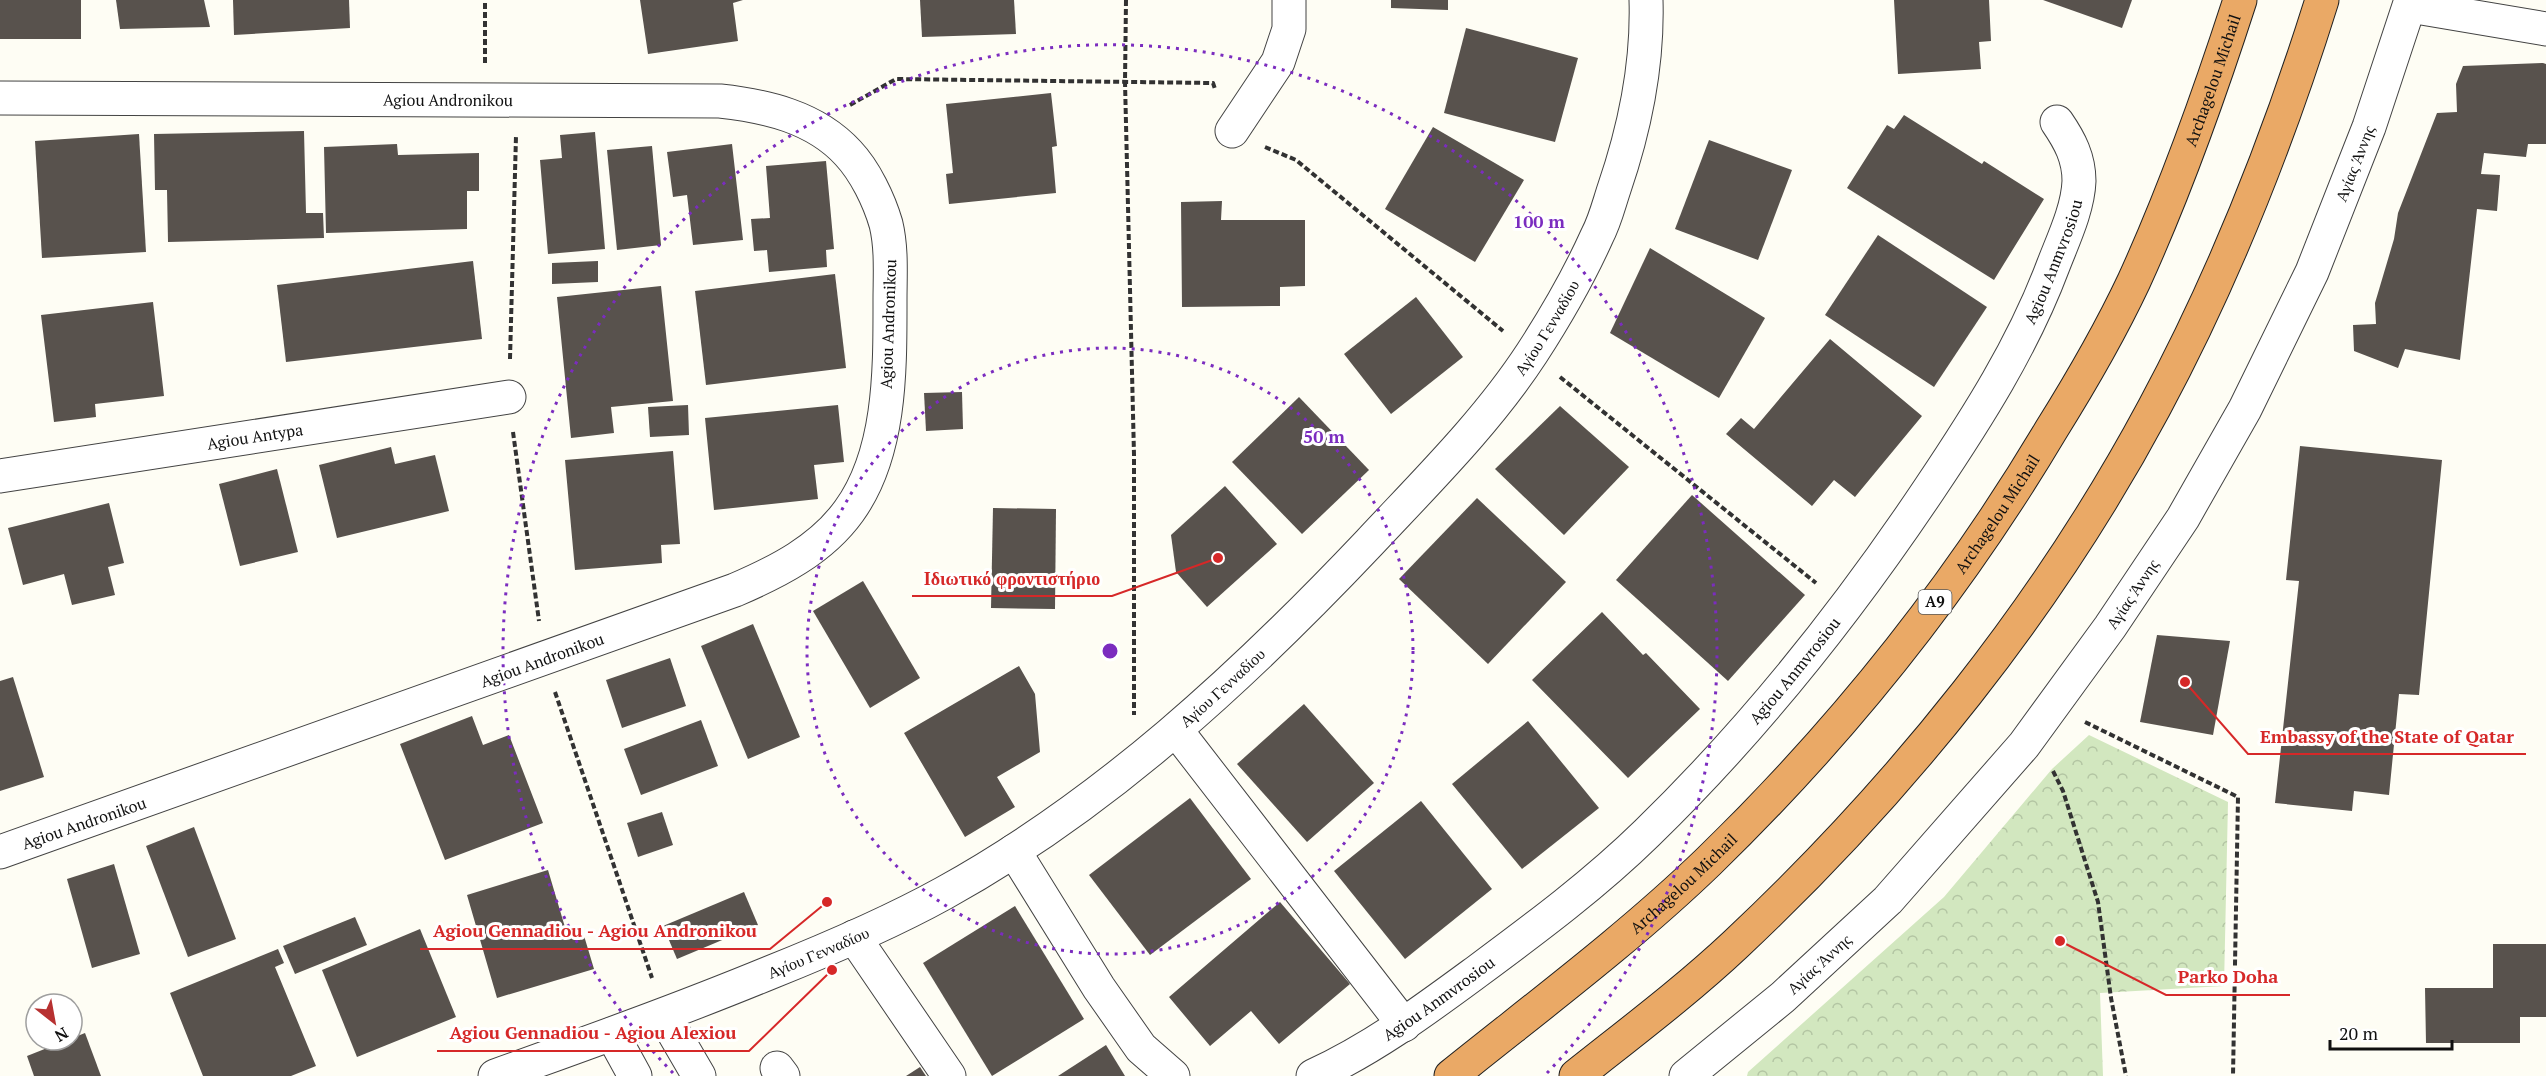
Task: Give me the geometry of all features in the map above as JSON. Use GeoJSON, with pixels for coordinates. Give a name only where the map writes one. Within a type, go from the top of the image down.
{"type":"FeatureCollection","features":[{"type":"Feature","properties":{"kind":"highway","name":"Archagelou Michail"},"geometry":{"type":"LineString","coordinates":[[1451,1076],[1639,924],[1708,861],[1854,706],[1919,624],[2029,468],[2079,384],[2132,284],[2179,178],[2240,0]]}},
{"type":"Feature","properties":{"kind":"highway"},"geometry":{"type":"LineString","coordinates":[[1576,1076],[1733,947],[1792,890],[1931,736],[1993,659],[2102,498],[2154,408],[2205,306],[2247,213],[2274,144],[2322,0]]}},
{"type":"Feature","properties":{"kind":"street"},"geometry":{"type":"LineString","coordinates":[[1232,131],[1278,62],[1289,29],[1289,0]]}},
{"type":"Feature","properties":{"kind":"street","name":"Αγίου Γενναδίου"},"geometry":{"type":"LineString","coordinates":[[495,1076],[664,1016],[883,925],[946,892],[1014,851],[1176,730],[1316,599],[1478,423],[1531,355],[1599,233],[1622,165],[1641,90],[1647,30],[1646,0]]}},
{"type":"Feature","properties":{"kind":"street"},"geometry":{"type":"LineString","coordinates":[[2411,3],[2546,29]]}},
{"type":"Feature","properties":{"kind":"street","name":"Αγίας Άννης"},"geometry":{"type":"LineString","coordinates":[[1686,1076],[1783,997],[1888,900],[2034,732],[2110,627],[2183,518],[2244,409],[2312,272],[2369,127],[2411,3]]}},
{"type":"Feature","properties":{"kind":"street","name":"Agiou Andronikou"},"geometry":{"type":"LineString","coordinates":[[0,98],[720,101],[751,105],[784,113],[813,126],[848,153],[862,174],[885,224],[890,244],[890,352],[877,452],[849,512],[819,543],[779,571],[735,590],[544,659],[0,852]]}},
{"type":"Feature","properties":{"kind":"street","name":"Agiou Anmvrosiou"},"geometry":{"type":"LineString","coordinates":[[1313,1076],[1346,1060],[1404,1025],[1572,899],[1646,834],[1737,740],[1845,607],[1889,549],[1969,431],[2023,338],[2046,286],[2069,224],[2079,185],[2078,164],[2073,148],[2057,122]]}},
{"type":"Feature","properties":{"kind":"street","name":"Agiou Antypa"},"geometry":{"type":"LineString","coordinates":[[0,476],[509,397]]}},
{"type":"Feature","properties":{"kind":"street"},"geometry":{"type":"LineString","coordinates":[[1176,730],[1404,1025]]}},
{"type":"Feature","properties":{"kind":"street"},"geometry":{"type":"LineString","coordinates":[[1014,851],[1099,988],[1141,1048],[1173,1076]]}},
{"type":"Feature","properties":{"kind":"street"},"geometry":{"type":"LineString","coordinates":[[854,937],[949,1076]]}},
{"type":"Feature","properties":{"kind":"street"},"geometry":{"type":"LineString","coordinates":[[664,1016],[699,1076]]}},
{"type":"Feature","properties":{"kind":"street"},"geometry":{"type":"LineString","coordinates":[[612,1035],[635,1076]]}},
{"type":"Feature","properties":{"kind":"path"},"geometry":{"type":"LineString","coordinates":[[485,0],[485,100]]}},
{"type":"Feature","properties":{"kind":"path"},"geometry":{"type":"LineString","coordinates":[[1126,0],[1125,82],[1134,454],[1134,763]]}},
{"type":"Feature","properties":{"kind":"path"},"geometry":{"type":"LineString","coordinates":[[813,126],[896,79],[1213,83]]}},
{"type":"Feature","properties":{"kind":"path"},"geometry":{"type":"LineString","coordinates":[[1232,131],[1296,160],[1531,355],[1845,607]]}},
{"type":"Feature","properties":{"kind":"path"},"geometry":{"type":"LineString","coordinates":[[544,659],[664,1016]]}},
{"type":"Feature","properties":{"kind":"path"},"geometry":{"type":"LineString","coordinates":[[2053,706],[2238,797],[2233,1076]]}},
{"type":"Feature","properties":{"kind":"path"},"geometry":{"type":"LineString","coordinates":[[2034,732],[2063,791],[2098,903],[2111,998],[2126,1076]]}},
{"type":"Feature","properties":{"kind":"green space"},"geometry":{"type":"Polygon","coordinates":[[[2089,735],[2228,802],[2224,986],[2100,993],[2103,1076],[1747,1076],[1748,1072],[1944,897],[2052,769],[2089,735]]]}},
{"type":"Feature","properties":{"kind":"building"},"geometry":{"type":"Polygon","coordinates":[[[0,0],[81,0],[81,39],[0,39],[0,0]]]}},
{"type":"Feature","properties":{"kind":"building"},"geometry":{"type":"Polygon","coordinates":[[[116,0],[204,0],[210,27],[120,29],[116,0]]]}},
{"type":"Feature","properties":{"kind":"building"},"geometry":{"type":"Polygon","coordinates":[[[233,0],[349,0],[350,28],[234,35],[233,0]]]}},
{"type":"Feature","properties":{"kind":"building"},"geometry":{"type":"Polygon","coordinates":[[[640,0],[743,0],[733,3],[738,41],[648,54],[640,0]]]}},
{"type":"Feature","properties":{"kind":"building"},"geometry":{"type":"Polygon","coordinates":[[[920,0],[1014,0],[1016,34],[922,37],[920,0]]]}},
{"type":"Feature","properties":{"kind":"building"},"geometry":{"type":"Polygon","coordinates":[[[1391,0],[1448,0],[1448,10],[1391,8],[1391,0]]]}},
{"type":"Feature","properties":{"kind":"building"},"geometry":{"type":"Polygon","coordinates":[[[1894,0],[1989,0],[1991,41],[1979,42],[1981,69],[1898,74],[1894,0]]]}},
{"type":"Feature","properties":{"kind":"building"},"geometry":{"type":"Polygon","coordinates":[[[2043,0],[2132,0],[2122,28],[2043,0]]]}},
{"type":"Feature","properties":{"kind":"building"},"geometry":{"type":"Polygon","coordinates":[[[1466,28],[1578,58],[1555,142],[1444,113],[1466,28]]]}},
{"type":"Feature","properties":{"kind":"building"},"geometry":{"type":"Polygon","coordinates":[[[2546,64],[2546,144],[2528,144],[2526,157],[2484,153],[2481,174],[2500,175],[2497,211],[2477,209],[2460,360],[2405,349],[2398,368],[2354,351],[2353,325],[2376,324],[2375,303],[2394,239],[2398,213],[2437,113],[2457,112],[2456,84],[2463,66],[2546,64]]]}},
{"type":"Feature","properties":{"kind":"building"},"geometry":{"type":"Polygon","coordinates":[[[1051,93],[1057,146],[1052,147],[1056,193],[949,204],[946,174],[953,173],[946,104],[1051,93]]]}},
{"type":"Feature","properties":{"kind":"building"},"geometry":{"type":"Polygon","coordinates":[[[1904,115],[1982,164],[1984,161],[2044,199],[1994,280],[1847,188],[1887,125],[1894,129],[1904,115]]]}},
{"type":"Feature","properties":{"kind":"building"},"geometry":{"type":"Polygon","coordinates":[[[1433,127],[1524,180],[1475,262],[1385,209],[1433,127]]]}},
{"type":"Feature","properties":{"kind":"building"},"geometry":{"type":"Polygon","coordinates":[[[304,131],[306,213],[323,213],[324,238],[168,242],[167,190],[155,190],[154,134],[304,131]]]}},
{"type":"Feature","properties":{"kind":"building"},"geometry":{"type":"Polygon","coordinates":[[[595,132],[605,249],[548,254],[540,160],[562,158],[560,135],[595,132]]]}},
{"type":"Feature","properties":{"kind":"building"},"geometry":{"type":"Polygon","coordinates":[[[139,134],[146,252],[42,258],[35,141],[139,134]]]}},
{"type":"Feature","properties":{"kind":"building"},"geometry":{"type":"Polygon","coordinates":[[[1709,140],[1792,170],[1758,260],[1675,229],[1709,140]]]}},
{"type":"Feature","properties":{"kind":"building"},"geometry":{"type":"Polygon","coordinates":[[[397,144],[398,155],[479,153],[479,191],[467,191],[467,229],[326,233],[324,147],[397,144]]]}},
{"type":"Feature","properties":{"kind":"building"},"geometry":{"type":"Polygon","coordinates":[[[732,144],[743,240],[693,245],[687,195],[673,197],[667,152],[732,144]]]}},
{"type":"Feature","properties":{"kind":"building"},"geometry":{"type":"Polygon","coordinates":[[[652,146],[661,245],[617,250],[607,150],[652,146]]]}},
{"type":"Feature","properties":{"kind":"building"},"geometry":{"type":"Polygon","coordinates":[[[826,161],[834,249],[826,250],[827,267],[769,272],[767,250],[754,251],[751,219],[770,218],[766,166],[826,161]]]}},
{"type":"Feature","properties":{"kind":"building"},"geometry":{"type":"Polygon","coordinates":[[[1222,201],[1221,220],[1305,220],[1305,286],[1280,287],[1280,306],[1182,307],[1181,202],[1222,201]]]}},
{"type":"Feature","properties":{"kind":"building"},"geometry":{"type":"Polygon","coordinates":[[[1878,235],[1987,307],[1934,387],[1825,315],[1878,235]]]}},
{"type":"Feature","properties":{"kind":"building"},"geometry":{"type":"Polygon","coordinates":[[[1650,248],[1765,318],[1719,398],[1610,333],[1650,248]]]}},
{"type":"Feature","properties":{"kind":"building"},"geometry":{"type":"Polygon","coordinates":[[[473,261],[482,339],[286,362],[277,285],[473,261]]]}},
{"type":"Feature","properties":{"kind":"building"},"geometry":{"type":"Polygon","coordinates":[[[598,261],[598,282],[552,284],[552,263],[598,261]]]}},
{"type":"Feature","properties":{"kind":"building"},"geometry":{"type":"Polygon","coordinates":[[[835,274],[846,368],[706,385],[695,291],[835,274]]]}},
{"type":"Feature","properties":{"kind":"building"},"geometry":{"type":"Polygon","coordinates":[[[661,286],[673,401],[611,407],[614,433],[571,438],[557,297],[661,286]]]}},
{"type":"Feature","properties":{"kind":"building"},"geometry":{"type":"Polygon","coordinates":[[[1416,297],[1463,357],[1391,414],[1344,354],[1416,297]]]}},
{"type":"Feature","properties":{"kind":"building"},"geometry":{"type":"Polygon","coordinates":[[[153,302],[164,396],[95,404],[96,417],[54,422],[41,315],[153,302]]]}},
{"type":"Feature","properties":{"kind":"building"},"geometry":{"type":"Polygon","coordinates":[[[1830,339],[1922,416],[1855,497],[1834,480],[1812,506],[1726,434],[1741,418],[1754,429],[1830,339]]]}},
{"type":"Feature","properties":{"kind":"building"},"geometry":{"type":"Polygon","coordinates":[[[962,392],[963,429],[926,431],[924,393],[962,392]]]}},
{"type":"Feature","properties":{"kind":"building"},"geometry":{"type":"Polygon","coordinates":[[[1299,397],[1369,470],[1302,534],[1232,462],[1299,397]]]}},
{"type":"Feature","properties":{"kind":"building"},"geometry":{"type":"Polygon","coordinates":[[[688,405],[689,435],[650,437],[648,407],[688,405]]]}},
{"type":"Feature","properties":{"kind":"building"},"geometry":{"type":"Polygon","coordinates":[[[838,405],[844,462],[814,465],[818,499],[714,510],[705,418],[838,405]]]}},
{"type":"Feature","properties":{"kind":"building"},"geometry":{"type":"Polygon","coordinates":[[[1560,406],[1629,467],[1564,535],[1495,469],[1560,406]]]}},
{"type":"Feature","properties":{"kind":"building"},"geometry":{"type":"Polygon","coordinates":[[[2300,446],[2442,460],[2419,695],[2399,694],[2389,795],[2354,791],[2352,811],[2275,803],[2299,581],[2286,580],[2300,446]]]}},
{"type":"Feature","properties":{"kind":"building"},"geometry":{"type":"Polygon","coordinates":[[[391,447],[395,464],[435,455],[449,511],[337,538],[319,465],[391,447]]]}},
{"type":"Feature","properties":{"kind":"building"},"geometry":{"type":"Polygon","coordinates":[[[673,451],[680,544],[661,545],[662,563],[575,570],[565,460],[673,451]]]}},
{"type":"Feature","properties":{"kind":"building"},"geometry":{"type":"Polygon","coordinates":[[[277,469],[298,552],[240,566],[219,484],[277,469]]]}},
{"type":"Feature","properties":{"kind":"building"},"geometry":{"type":"Polygon","coordinates":[[[1225,486],[1277,544],[1207,607],[1176,572],[1171,535],[1225,486]]]}},
{"type":"Feature","properties":{"kind":"building"},"geometry":{"type":"Polygon","coordinates":[[[1692,495],[1805,595],[1728,681],[1616,580],[1692,495]]]}},
{"type":"Feature","properties":{"kind":"building"},"geometry":{"type":"Polygon","coordinates":[[[1477,498],[1566,582],[1488,664],[1399,579],[1477,498]]]}},
{"type":"Feature","properties":{"kind":"building"},"geometry":{"type":"Polygon","coordinates":[[[109,503],[124,563],[108,567],[115,595],[72,605],[64,574],[23,585],[8,528],[109,503]]]}},
{"type":"Feature","properties":{"kind":"building"},"geometry":{"type":"Polygon","coordinates":[[[993,508],[1056,509],[1055,609],[991,608],[993,508]]]}},
{"type":"Feature","properties":{"kind":"building"},"geometry":{"type":"Polygon","coordinates":[[[863,581],[920,678],[870,708],[813,611],[863,581]]]}},
{"type":"Feature","properties":{"kind":"building"},"geometry":{"type":"Polygon","coordinates":[[[1602,612],[1643,655],[1646,653],[1700,709],[1628,778],[1532,680],[1602,612]]]}},
{"type":"Feature","properties":{"kind":"building"},"geometry":{"type":"Polygon","coordinates":[[[753,624],[800,737],[748,759],[701,646],[753,624]]]}},
{"type":"Feature","properties":{"kind":"building"},"geometry":{"type":"Polygon","coordinates":[[[2157,635],[2230,641],[2213,735],[2140,722],[2157,635]]]}},
{"type":"Feature","properties":{"kind":"building"},"geometry":{"type":"Polygon","coordinates":[[[670,658],[686,706],[622,728],[606,680],[670,658]]]}},
{"type":"Feature","properties":{"kind":"building"},"geometry":{"type":"Polygon","coordinates":[[[1019,666],[1035,694],[1040,752],[997,777],[1015,807],[965,837],[904,733],[1019,666]]]}},
{"type":"Feature","properties":{"kind":"building"},"geometry":{"type":"Polygon","coordinates":[[[13,677],[44,777],[0,791],[0,681],[13,677]]]}},
{"type":"Feature","properties":{"kind":"building"},"geometry":{"type":"Polygon","coordinates":[[[1304,704],[1374,783],[1307,842],[1237,764],[1304,704]]]}},
{"type":"Feature","properties":{"kind":"building"},"geometry":{"type":"Polygon","coordinates":[[[472,716],[483,745],[509,735],[543,823],[445,860],[400,744],[472,716]]]}},
{"type":"Feature","properties":{"kind":"building"},"geometry":{"type":"Polygon","coordinates":[[[701,720],[718,766],[641,795],[624,749],[701,720]]]}},
{"type":"Feature","properties":{"kind":"building"},"geometry":{"type":"Polygon","coordinates":[[[1528,721],[1599,808],[1522,869],[1452,784],[1528,721]]]}},
{"type":"Feature","properties":{"kind":"building"},"geometry":{"type":"Polygon","coordinates":[[[1190,798],[1251,879],[1150,955],[1089,875],[1190,798]]]}},
{"type":"Feature","properties":{"kind":"building"},"geometry":{"type":"Polygon","coordinates":[[[1421,801],[1492,889],[1405,959],[1334,871],[1421,801]]]}},
{"type":"Feature","properties":{"kind":"building"},"geometry":{"type":"Polygon","coordinates":[[[662,812],[673,845],[638,857],[627,823],[662,812]]]}},
{"type":"Feature","properties":{"kind":"building"},"geometry":{"type":"Polygon","coordinates":[[[194,827],[236,939],[188,957],[146,846],[194,827]]]}},
{"type":"Feature","properties":{"kind":"building"},"geometry":{"type":"Polygon","coordinates":[[[114,864],[140,954],[92,968],[67,879],[114,864]]]}},
{"type":"Feature","properties":{"kind":"building"},"geometry":{"type":"Polygon","coordinates":[[[548,870],[567,934],[582,929],[594,969],[497,998],[467,895],[548,870]]]}},
{"type":"Feature","properties":{"kind":"building"},"geometry":{"type":"Polygon","coordinates":[[[744,892],[758,925],[677,959],[663,926],[744,892]]]}},
{"type":"Feature","properties":{"kind":"building"},"geometry":{"type":"Polygon","coordinates":[[[1280,902],[1350,984],[1279,1044],[1251,1011],[1210,1046],[1169,997],[1280,902]]]}},
{"type":"Feature","properties":{"kind":"building"},"geometry":{"type":"Polygon","coordinates":[[[1015,906],[1084,1019],[992,1076],[923,963],[1015,906]]]}},
{"type":"Feature","properties":{"kind":"building"},"geometry":{"type":"Polygon","coordinates":[[[355,917],[367,945],[295,974],[283,946],[355,917]]]}},
{"type":"Feature","properties":{"kind":"building"},"geometry":{"type":"Polygon","coordinates":[[[420,929],[456,1017],[357,1057],[322,970],[420,929]]]}},
{"type":"Feature","properties":{"kind":"building"},"geometry":{"type":"Polygon","coordinates":[[[2493,944],[2546,944],[2546,1017],[2520,1017],[2520,1043],[2426,1043],[2425,988],[2493,988],[2493,944]]]}},
{"type":"Feature","properties":{"kind":"building"},"geometry":{"type":"Polygon","coordinates":[[[278,949],[284,963],[275,967],[316,1066],[291,1076],[203,1076],[170,993],[278,949]]]}},
{"type":"Feature","properties":{"kind":"building"},"geometry":{"type":"Polygon","coordinates":[[[84,1033],[101,1076],[34,1076],[27,1056],[37,1052],[84,1052],[84,1033]]]}},
{"type":"Feature","properties":{"kind":"building"},"geometry":{"type":"Polygon","coordinates":[[[1106,1045],[1125,1076],[1058,1076],[1106,1045]]]}},
{"type":"Feature","properties":{"kind":"building"},"geometry":{"type":"Polygon","coordinates":[[[920,1067],[926,1076],[906,1076],[920,1067]]]}},
{"type":"Feature","properties":{"kind":"place","name":"Ιδιωτικό φροντιστήριο"},"geometry":{"type":"Point","coordinates":[1218,558]}},
{"type":"Feature","properties":{"kind":"place","name":"Embassy of the State of Qatar"},"geometry":{"type":"Point","coordinates":[2185,682]}},
{"type":"Feature","properties":{"kind":"place","name":"Agiou Gennadiou - Agiou Andronikou"},"geometry":{"type":"Point","coordinates":[827,902]}},
{"type":"Feature","properties":{"kind":"place","name":"Parko Doha"},"geometry":{"type":"Point","coordinates":[2060,941]}},
{"type":"Feature","properties":{"kind":"place","name":"Agiou Gennadiou - Agiou Alexiou"},"geometry":{"type":"Point","coordinates":[832,970]}}]}
